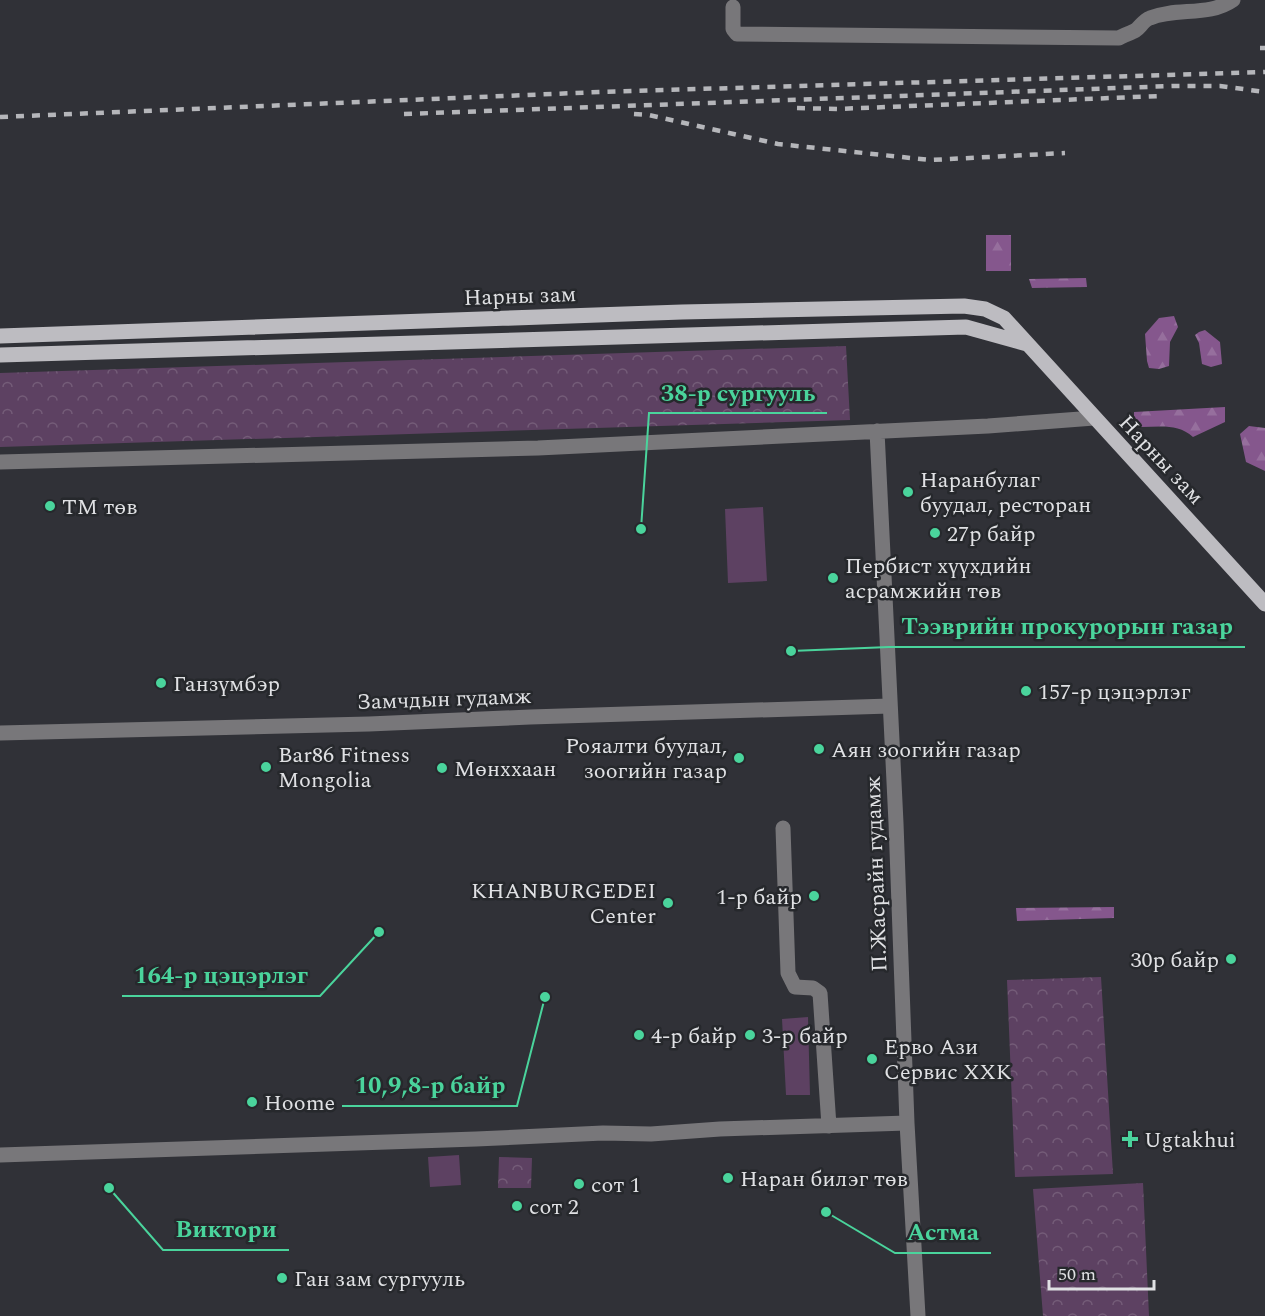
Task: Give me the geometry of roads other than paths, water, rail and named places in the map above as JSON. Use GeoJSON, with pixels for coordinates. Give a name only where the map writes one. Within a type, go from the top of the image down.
{"type":"FeatureCollection","features":[{"type":"Feature","properties":{"kind":"main road","name":"Нарны зам"},"geometry":{"type":"LineString","coordinates":[[0,336],[682,312],[964,306],[985,309],[1004,318],[1265,604]]}},
{"type":"Feature","properties":{"kind":"main road","name":"Нарны зам"},"geometry":{"type":"LineString","coordinates":[[0,355],[966,327],[1027,344]]}},
{"type":"Feature","properties":{"kind":"street"},"geometry":{"type":"LineString","coordinates":[[733,7],[733,29],[737,34],[1119,38],[1137,29],[1148,18],[1226,5],[1233,0]]}},
{"type":"Feature","properties":{"kind":"street"},"geometry":{"type":"LineString","coordinates":[[0,462],[538,448],[988,426],[1094,418]]}},
{"type":"Feature","properties":{"kind":"street","name":"П.Жасрайн гудамж"},"geometry":{"type":"LineString","coordinates":[[877,431],[907,1123],[918,1316]]}},
{"type":"Feature","properties":{"kind":"street","name":"Замчдын гудамж"},"geometry":{"type":"LineString","coordinates":[[0,733],[369,724],[890,706]]}},
{"type":"Feature","properties":{"kind":"street"},"geometry":{"type":"LineString","coordinates":[[783,828],[788,973],[795,987],[813,988],[820,993],[829,1126]]}},
{"type":"Feature","properties":{"kind":"street"},"geometry":{"type":"LineString","coordinates":[[0,1155],[603,1133],[651,1134],[720,1129],[907,1123]]}},
{"type":"Feature","properties":{"kind":"railway"},"geometry":{"type":"LineString","coordinates":[[1260,48],[1265,48]]}},
{"type":"Feature","properties":{"kind":"railway"},"geometry":{"type":"LineString","coordinates":[[0,117],[599,92],[1265,72]]}},
{"type":"Feature","properties":{"kind":"railway"},"geometry":{"type":"LineString","coordinates":[[404,114],[1172,86],[1220,86],[1265,92]]}},
{"type":"Feature","properties":{"kind":"railway"},"geometry":{"type":"LineString","coordinates":[[797,108],[837,109],[1160,96]]}},
{"type":"Feature","properties":{"kind":"railway"},"geometry":{"type":"LineString","coordinates":[[634,114],[649,115],[778,144],[930,160],[1065,153]]}},
{"type":"Feature","properties":{"kind":"place","name":"Наранбулаг буудал, ресторан"},"geometry":{"type":"Point","coordinates":[908,492]}},
{"type":"Feature","properties":{"kind":"place","name":"TM төв"},"geometry":{"type":"Point","coordinates":[50,506]}},
{"type":"Feature","properties":{"kind":"place","name":"38-р сургууль"},"geometry":{"type":"Point","coordinates":[641,529]}},
{"type":"Feature","properties":{"kind":"place","name":"27р байр"},"geometry":{"type":"Point","coordinates":[935,533]}},
{"type":"Feature","properties":{"kind":"place","name":"Пербист хүүхдийн асрамжийн төв"},"geometry":{"type":"Point","coordinates":[833,578]}},
{"type":"Feature","properties":{"kind":"place","name":"Тээврийн прокурорын газар"},"geometry":{"type":"Point","coordinates":[791,651]}},
{"type":"Feature","properties":{"kind":"place","name":"Ганзүмбэр"},"geometry":{"type":"Point","coordinates":[161,683]}},
{"type":"Feature","properties":{"kind":"place","name":"157-р цэцэрлэг"},"geometry":{"type":"Point","coordinates":[1026,691]}},
{"type":"Feature","properties":{"kind":"place","name":"Аян зоогийн газар"},"geometry":{"type":"Point","coordinates":[819,749]}},
{"type":"Feature","properties":{"kind":"place","name":"Рояалти буудал, зоогийн газар"},"geometry":{"type":"Point","coordinates":[739,758]}},
{"type":"Feature","properties":{"kind":"place","name":"Bar86 Fitness Mongolia"},"geometry":{"type":"Point","coordinates":[266,767]}},
{"type":"Feature","properties":{"kind":"place","name":"Мөнххаан"},"geometry":{"type":"Point","coordinates":[442,768]}},
{"type":"Feature","properties":{"kind":"place","name":"1-р байр"},"geometry":{"type":"Point","coordinates":[814,896]}},
{"type":"Feature","properties":{"kind":"place","name":"KHANBURGEDEI Center"},"geometry":{"type":"Point","coordinates":[668,903]}},
{"type":"Feature","properties":{"kind":"place","name":"164-р цэцэрлэг"},"geometry":{"type":"Point","coordinates":[379,932]}},
{"type":"Feature","properties":{"kind":"place","name":"30р байр"},"geometry":{"type":"Point","coordinates":[1231,959]}},
{"type":"Feature","properties":{"kind":"place","name":"10,9,8-р байр"},"geometry":{"type":"Point","coordinates":[545,997]}},
{"type":"Feature","properties":{"kind":"place","name":"4-р байр"},"geometry":{"type":"Point","coordinates":[639,1035]}},
{"type":"Feature","properties":{"kind":"place","name":"3-р байр"},"geometry":{"type":"Point","coordinates":[750,1035]}},
{"type":"Feature","properties":{"kind":"place","name":"Ерво Ази Сервис ХХК"},"geometry":{"type":"Point","coordinates":[872,1059]}},
{"type":"Feature","properties":{"kind":"place","name":"Hoome"},"geometry":{"type":"Point","coordinates":[252,1102]}},
{"type":"Feature","properties":{"kind":"place","name":"Ugtakhui"},"geometry":{"type":"Point","coordinates":[1130,1139]}},
{"type":"Feature","properties":{"kind":"place","name":"Наран билэг төв"},"geometry":{"type":"Point","coordinates":[728,1178]}},
{"type":"Feature","properties":{"kind":"place","name":"сот 1"},"geometry":{"type":"Point","coordinates":[579,1184]}},
{"type":"Feature","properties":{"kind":"place","name":"Виктори"},"geometry":{"type":"Point","coordinates":[109,1188]}},
{"type":"Feature","properties":{"kind":"place","name":"сот 2"},"geometry":{"type":"Point","coordinates":[517,1206]}},
{"type":"Feature","properties":{"kind":"place","name":"Астма"},"geometry":{"type":"Point","coordinates":[826,1212]}},
{"type":"Feature","properties":{"kind":"place","name":"Ган зам сургууль"},"geometry":{"type":"Point","coordinates":[282,1278]}}]}
